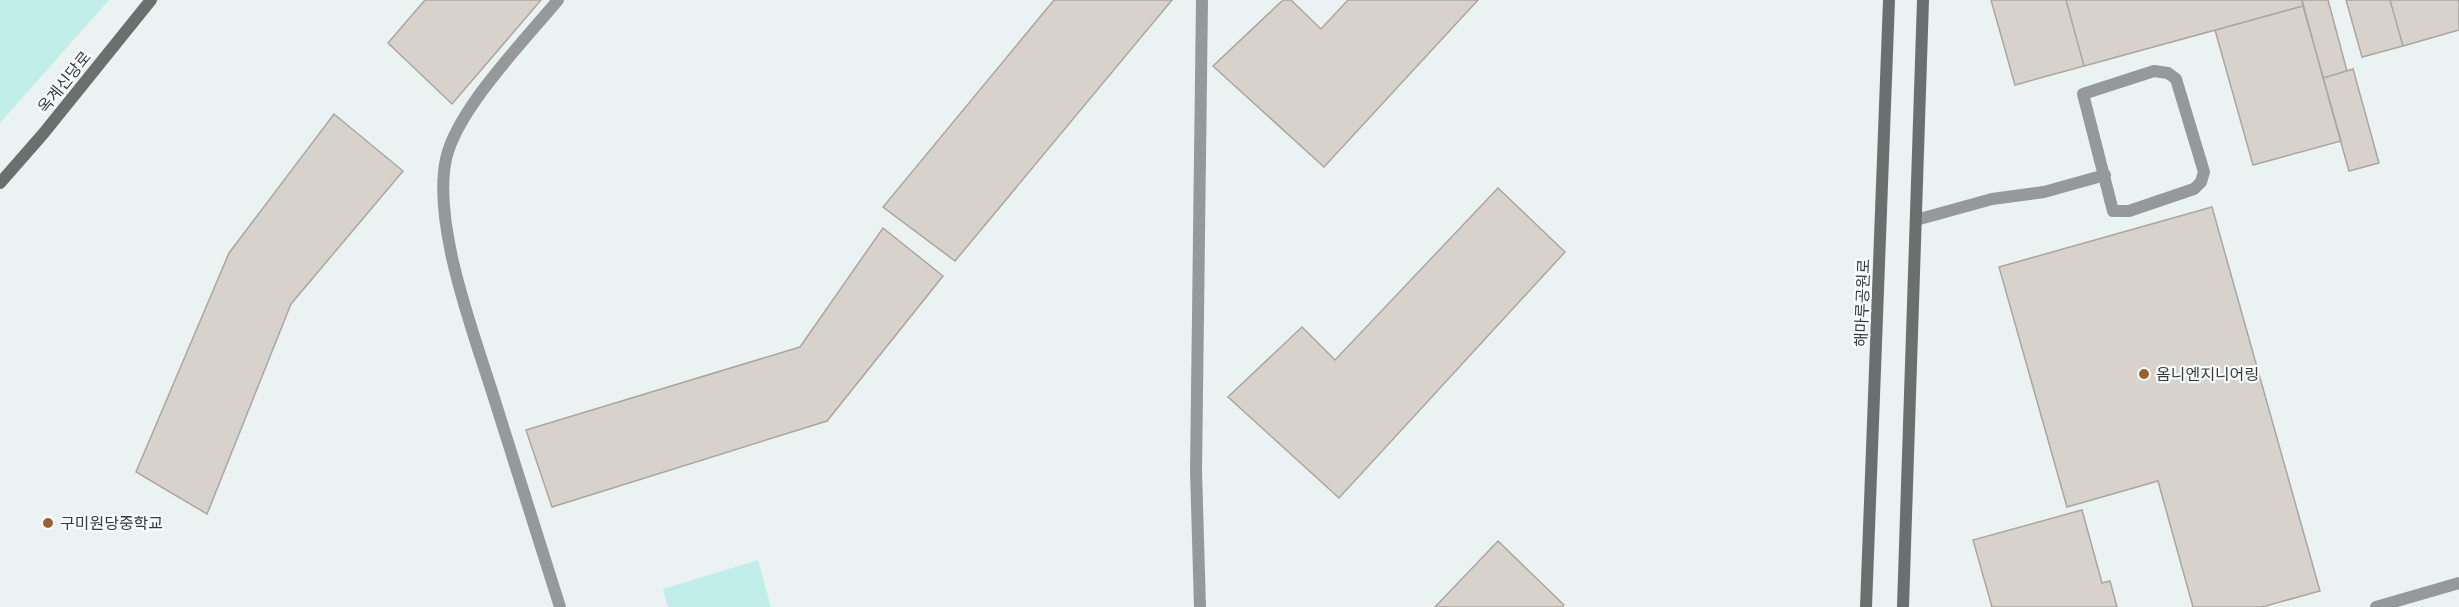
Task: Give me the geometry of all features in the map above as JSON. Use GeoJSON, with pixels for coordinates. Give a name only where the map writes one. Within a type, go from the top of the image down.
{"type":"FeatureCollection","features":[{"type":"Feature","properties":{"kind":"street","name":"옥계신당로"},"geometry":{"type":"LineString","coordinates":[[0,183],[43,134],[151,0]]}},
{"type":"Feature","properties":{"kind":"street"},"geometry":{"type":"LineString","coordinates":[[558,0],[464,116],[446,158],[442,189],[445,217],[460,290],[560,607]]}},
{"type":"Feature","properties":{"kind":"street"},"geometry":{"type":"LineString","coordinates":[[1200,607],[1196,471],[1202,0]]}},
{"type":"Feature","properties":{"kind":"street","name":"해마루공원로"},"geometry":{"type":"LineString","coordinates":[[1866,607],[1889,0]]}},
{"type":"Feature","properties":{"kind":"street"},"geometry":{"type":"LineString","coordinates":[[1903,607],[1923,0]]}},
{"type":"Feature","properties":{"kind":"street"},"geometry":{"type":"LineString","coordinates":[[2154,71],[2168,73],[2176,79],[2204,172],[2201,182],[2194,189],[2129,211],[2114,211],[2105,175],[2083,94],[2154,71]]}},
{"type":"Feature","properties":{"kind":"street"},"geometry":{"type":"LineString","coordinates":[[1916,220],[1992,199],[2044,192],[2105,175]]}},
{"type":"Feature","properties":{"kind":"street"},"geometry":{"type":"LineString","coordinates":[[2376,607],[2459,583]]}},
{"type":"Feature","properties":{"kind":"shaded area"},"geometry":{"type":"Polygon","coordinates":[[[0,0],[109,0],[0,123],[0,0]]]}},
{"type":"Feature","properties":{"kind":"shaded area"},"geometry":{"type":"Polygon","coordinates":[[[758,560],[771,607],[668,607],[663,589],[758,560]]]}},
{"type":"Feature","properties":{"kind":"building"},"geometry":{"type":"Polygon","coordinates":[[[425,0],[541,0],[452,104],[388,43],[425,0]]]}},
{"type":"Feature","properties":{"kind":"building"},"geometry":{"type":"Polygon","coordinates":[[[1054,0],[1172,0],[955,261],[883,207],[1054,0]]]}},
{"type":"Feature","properties":{"kind":"building"},"geometry":{"type":"Polygon","coordinates":[[[1283,0],[1291,0],[1321,29],[1348,0],[1478,0],[1324,167],[1213,66],[1283,0]]]}},
{"type":"Feature","properties":{"kind":"building"},"geometry":{"type":"Polygon","coordinates":[[[1991,0],[2066,0],[2084,66],[2015,85],[1991,0]]]}},
{"type":"Feature","properties":{"kind":"building"},"geometry":{"type":"Polygon","coordinates":[[[2066,0],[2302,0],[2303,6],[2084,66],[2066,0]]]}},
{"type":"Feature","properties":{"kind":"building"},"geometry":{"type":"Polygon","coordinates":[[[2302,0],[2328,0],[2347,71],[2323,78],[2302,0]]]}},
{"type":"Feature","properties":{"kind":"building"},"geometry":{"type":"Polygon","coordinates":[[[2346,0],[2390,0],[2403,46],[2362,57],[2346,0]]]}},
{"type":"Feature","properties":{"kind":"building"},"geometry":{"type":"Polygon","coordinates":[[[2390,0],[2459,0],[2459,30],[2403,46],[2390,0]]]}},
{"type":"Feature","properties":{"kind":"building"},"geometry":{"type":"Polygon","coordinates":[[[2303,6],[2341,141],[2253,165],[2215,30],[2303,6]]]}},
{"type":"Feature","properties":{"kind":"building"},"geometry":{"type":"Polygon","coordinates":[[[2353,69],[2379,163],[2349,171],[2323,78],[2353,69]]]}},
{"type":"Feature","properties":{"kind":"building"},"geometry":{"type":"Polygon","coordinates":[[[334,114],[403,171],[291,304],[207,514],[136,472],[229,253],[334,114]]]}},
{"type":"Feature","properties":{"kind":"building"},"geometry":{"type":"Polygon","coordinates":[[[1498,188],[1565,252],[1339,498],[1228,397],[1302,327],[1335,360],[1498,188]]]}},
{"type":"Feature","properties":{"kind":"building","name":"옴니엔지니어링"},"geometry":{"type":"Polygon","coordinates":[[[2212,207],[2320,591],[2262,607],[2193,607],[2158,481],[2067,507],[1999,267],[2212,207]]]}},
{"type":"Feature","properties":{"kind":"building"},"geometry":{"type":"Polygon","coordinates":[[[883,228],[943,276],[827,421],[552,507],[526,430],[800,347],[883,228]]]}},
{"type":"Feature","properties":{"kind":"building"},"geometry":{"type":"Polygon","coordinates":[[[2082,510],[2102,583],[2110,581],[2117,607],[1992,607],[1973,540],[2082,510]]]}},
{"type":"Feature","properties":{"kind":"building"},"geometry":{"type":"Polygon","coordinates":[[[1498,541],[1564,605],[1562,607],[1435,607],[1498,541]]]}},
{"type":"Feature","properties":{"kind":"place","name":"옴니엔지니어링"},"geometry":{"type":"Point","coordinates":[2144,374]}},
{"type":"Feature","properties":{"kind":"place","name":"구미원당중학교"},"geometry":{"type":"Point","coordinates":[48,523]}}]}
